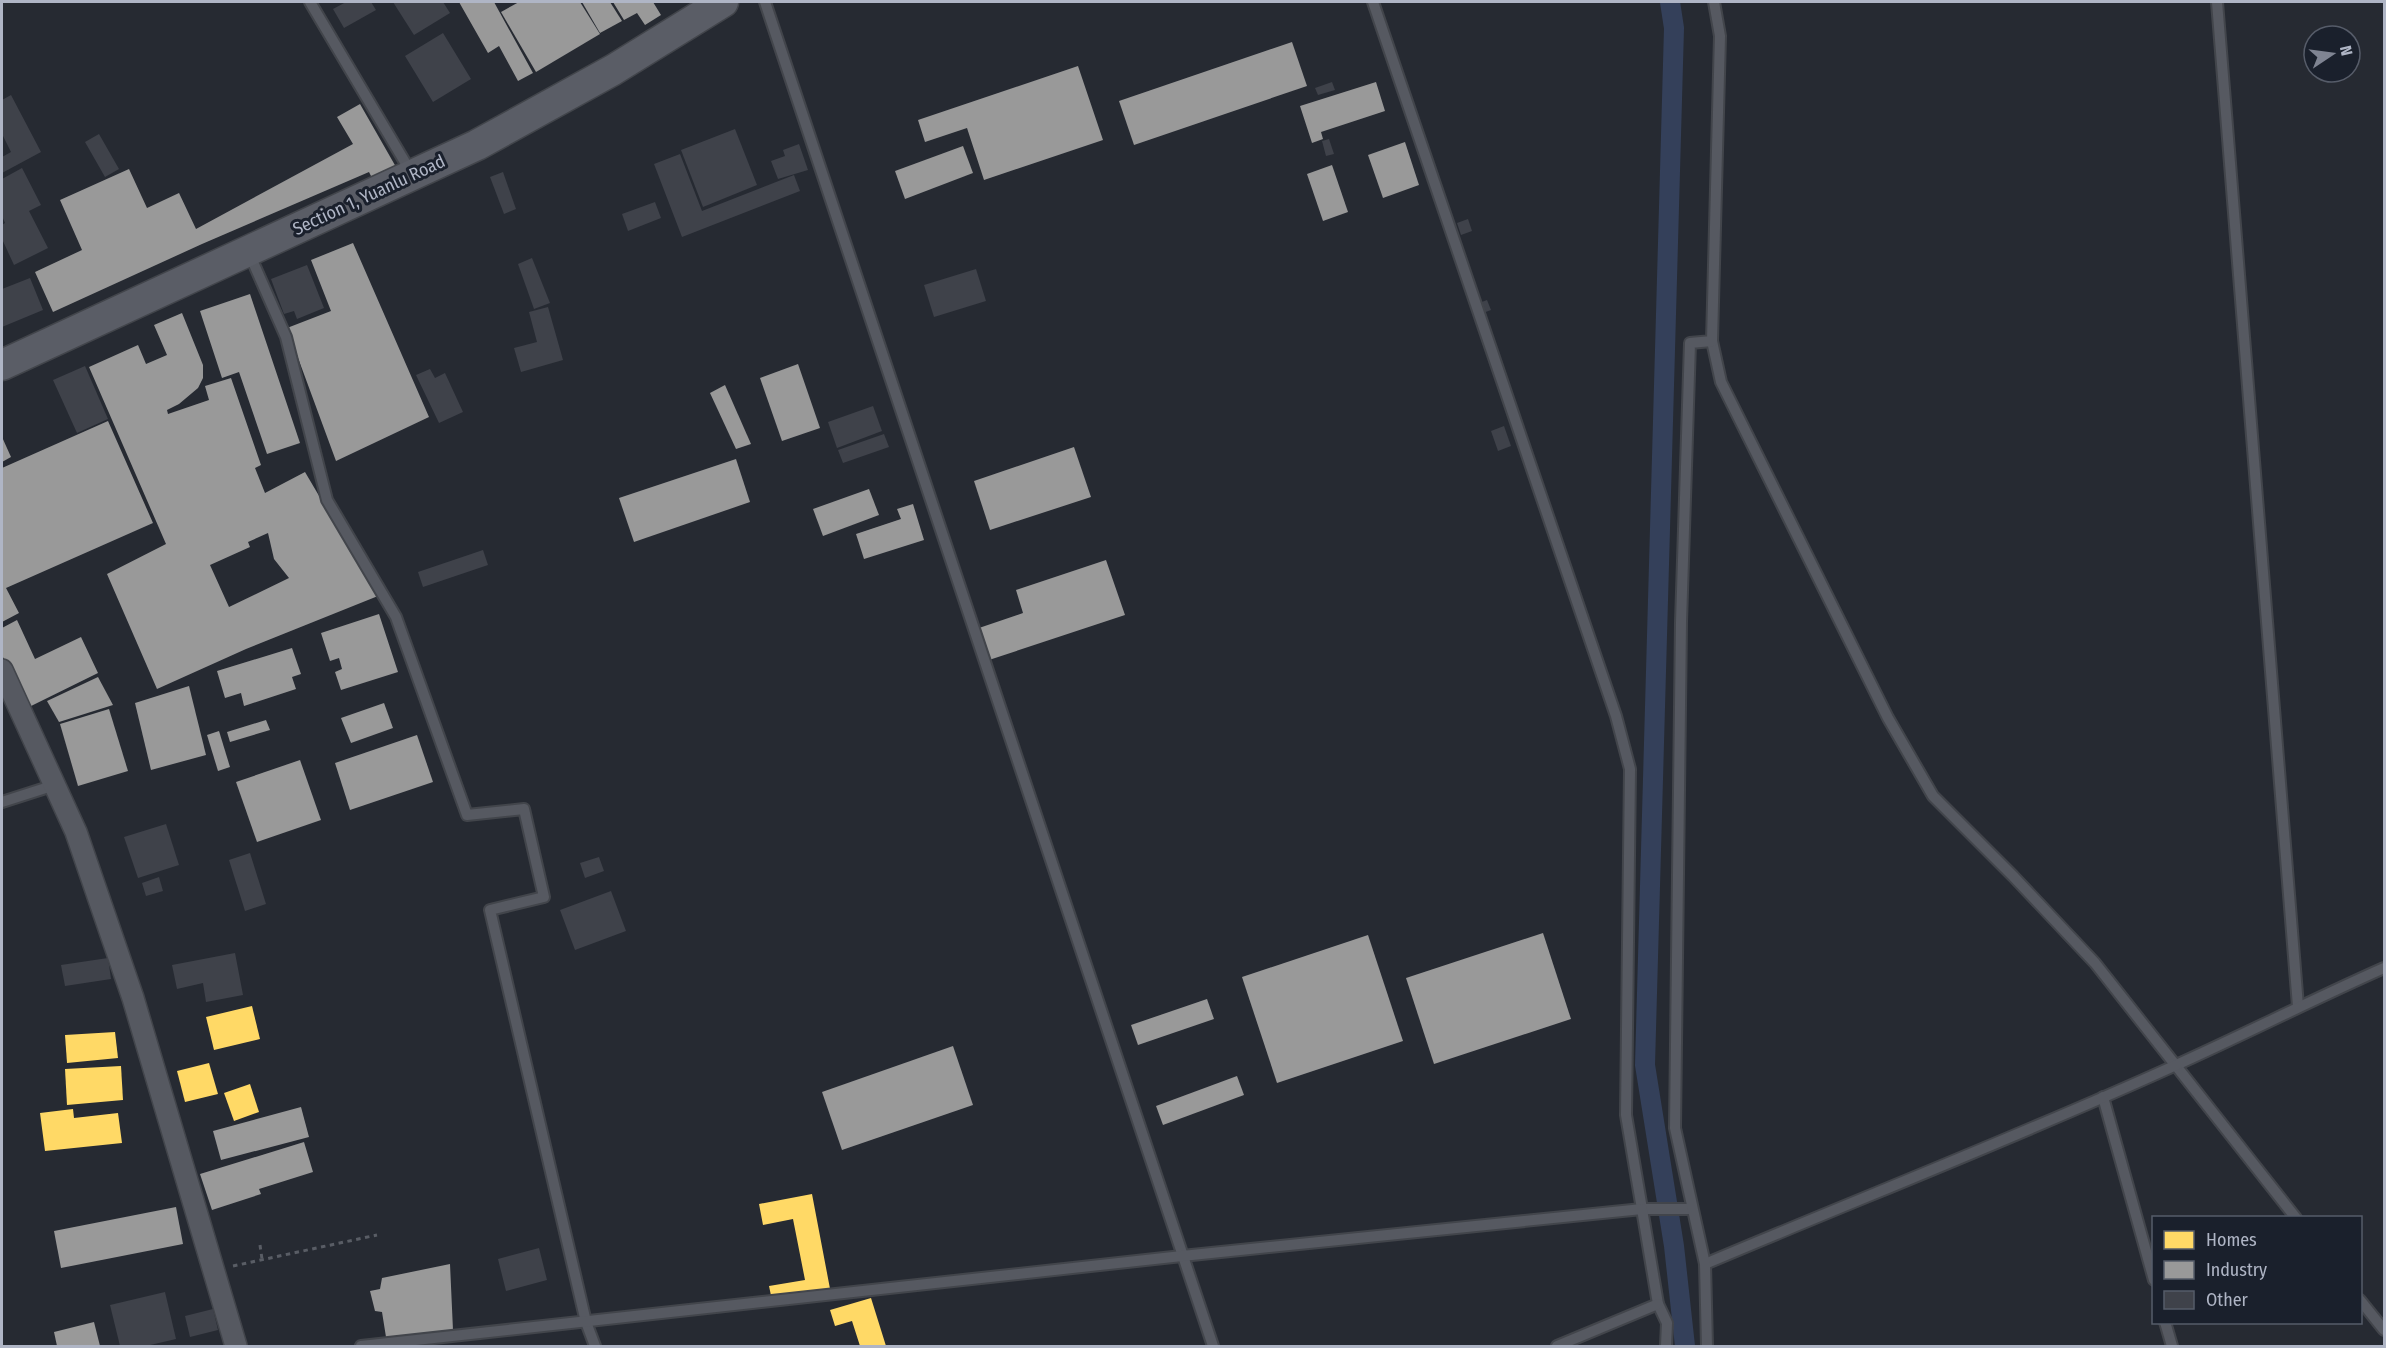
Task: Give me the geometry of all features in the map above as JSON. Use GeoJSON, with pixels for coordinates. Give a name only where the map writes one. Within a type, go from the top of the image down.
{"type":"FeatureCollection","features":[{"type":"Feature","properties":{"kind":"main road","name":"Section 1, Yuanlu Road"},"geometry":{"type":"LineString","coordinates":[[2,365],[477,145],[613,70],[723,2]]}},
{"type":"Feature","properties":{"kind":"street"},"geometry":{"type":"LineString","coordinates":[[2,670],[76,832],[133,998],[236,1347]]}},
{"type":"Feature","properties":{"kind":"lane"},"geometry":{"type":"LineString","coordinates":[[310,2],[412,175]]}},
{"type":"Feature","properties":{"kind":"lane"},"geometry":{"type":"LineString","coordinates":[[765,2],[1213,1347]]}},
{"type":"Feature","properties":{"kind":"lane"},"geometry":{"type":"LineString","coordinates":[[1373,2],[1616,716],[1630,769],[1626,1115],[1658,1304],[1667,1323],[1666,1347]]}},
{"type":"Feature","properties":{"kind":"lane"},"geometry":{"type":"LineString","coordinates":[[1714,2],[1720,36],[1712,341],[1721,382],[1888,718],[1932,796],[2013,876],[2095,963],[2294,1216]]}},
{"type":"Feature","properties":{"kind":"lane"},"geometry":{"type":"LineString","coordinates":[[2217,2],[2298,1006]]}},
{"type":"Feature","properties":{"kind":"lane"},"geometry":{"type":"LineString","coordinates":[[249,251],[286,337],[327,500],[396,618],[467,815],[524,809],[544,897],[490,910],[586,1322],[595,1347]]}},
{"type":"Feature","properties":{"kind":"lane"},"geometry":{"type":"LineString","coordinates":[[1707,1347],[1705,1264],[1675,1128],[1681,622],[1690,343],[1712,341]]}},
{"type":"Feature","properties":{"kind":"lane"},"geometry":{"type":"LineString","coordinates":[[2,802],[55,785]]}},
{"type":"Feature","properties":{"kind":"lane"},"geometry":{"type":"LineString","coordinates":[[1705,1264],[2103,1097],[2385,968]]}},
{"type":"Feature","properties":{"kind":"lane"},"geometry":{"type":"LineString","coordinates":[[2103,1097],[2152,1273]]}},
{"type":"Feature","properties":{"kind":"lane"},"geometry":{"type":"LineString","coordinates":[[361,1347],[1182,1256],[1642,1209],[1692,1209]]}},
{"type":"Feature","properties":{"kind":"lane"},"geometry":{"type":"LineString","coordinates":[[2362,1300],[2385,1330]]}},
{"type":"Feature","properties":{"kind":"lane"},"geometry":{"type":"LineString","coordinates":[[1557,1347],[1658,1304]]}},
{"type":"Feature","properties":{"kind":"lane"},"geometry":{"type":"LineString","coordinates":[[2165,1324],[2172,1347]]}},
{"type":"Feature","properties":{"kind":"path"},"geometry":{"type":"LineString","coordinates":[[214,1270],[377,1235]]}},
{"type":"Feature","properties":{"kind":"path"},"geometry":{"type":"LineString","coordinates":[[260,1245],[262,1260]]}},
{"type":"Feature","properties":{"kind":"building: Homes"},"geometry":{"type":"Polygon","coordinates":[[[252,1006],[260,1039],[214,1050],[206,1017],[252,1006]]]}},
{"type":"Feature","properties":{"kind":"building: Homes"},"geometry":{"type":"Polygon","coordinates":[[[115,1032],[118,1058],[67,1063],[65,1035],[115,1032]]]}},
{"type":"Feature","properties":{"kind":"building: Homes"},"geometry":{"type":"Polygon","coordinates":[[[209,1063],[218,1094],[185,1102],[177,1071],[209,1063]]]}},
{"type":"Feature","properties":{"kind":"building: Homes"},"geometry":{"type":"Polygon","coordinates":[[[121,1066],[123,1100],[67,1105],[65,1069],[121,1066]]]}},
{"type":"Feature","properties":{"kind":"building: Homes"},"geometry":{"type":"Polygon","coordinates":[[[250,1084],[259,1112],[234,1121],[224,1093],[250,1084]]]}},
{"type":"Feature","properties":{"kind":"building: Homes"},"geometry":{"type":"Polygon","coordinates":[[[73,1109],[74,1118],[118,1113],[122,1143],[45,1151],[40,1113],[73,1109]]]}},
{"type":"Feature","properties":{"kind":"building: Homes"},"geometry":{"type":"Polygon","coordinates":[[[812,1194],[831,1294],[773,1305],[769,1286],[805,1280],[793,1219],[763,1225],[759,1204],[812,1194]]]}},
{"type":"Feature","properties":{"kind":"building: Homes"},"geometry":{"type":"Polygon","coordinates":[[[871,1298],[886,1346],[860,1346],[852,1321],[835,1326],[830,1310],[871,1298]]]}},
{"type":"Feature","properties":{"kind":"building: Industry"},"geometry":{"type":"Polygon","coordinates":[[[459,2],[494,2],[533,73],[518,81],[499,46],[488,53],[459,2]]]}},
{"type":"Feature","properties":{"kind":"building: Industry"},"geometry":{"type":"Polygon","coordinates":[[[519,2],[580,2],[600,34],[536,72],[501,12],[519,2]]]}},
{"type":"Feature","properties":{"kind":"building: Industry"},"geometry":{"type":"Polygon","coordinates":[[[582,2],[610,2],[622,21],[600,33],[582,2]]]}},
{"type":"Feature","properties":{"kind":"building: Industry"},"geometry":{"type":"Polygon","coordinates":[[[613,2],[653,2],[661,15],[645,25],[637,13],[624,20],[613,2]]]}},
{"type":"Feature","properties":{"kind":"building: Industry"},"geometry":{"type":"Polygon","coordinates":[[[1292,42],[1307,86],[1134,145],[1119,101],[1292,42]]]}},
{"type":"Feature","properties":{"kind":"building: Industry"},"geometry":{"type":"Polygon","coordinates":[[[1078,66],[1103,140],[984,180],[967,128],[925,142],[918,120],[1078,66]]]}},
{"type":"Feature","properties":{"kind":"building: Industry"},"geometry":{"type":"Polygon","coordinates":[[[1376,82],[1385,111],[1321,132],[1323,139],[1312,143],[1300,106],[1376,82]]]}},
{"type":"Feature","properties":{"kind":"building: Industry"},"geometry":{"type":"Polygon","coordinates":[[[360,104],[396,167],[373,180],[369,172],[202,244],[53,312],[35,272],[82,250],[60,200],[129,169],[147,208],[179,193],[196,229],[353,144],[337,117],[360,104]]]}},
{"type":"Feature","properties":{"kind":"building: Industry"},"geometry":{"type":"Polygon","coordinates":[[[1405,142],[1419,185],[1383,198],[1368,155],[1405,142]]]}},
{"type":"Feature","properties":{"kind":"building: Industry"},"geometry":{"type":"Polygon","coordinates":[[[963,146],[973,173],[905,199],[895,171],[963,146]]]}},
{"type":"Feature","properties":{"kind":"building: Industry"},"geometry":{"type":"Polygon","coordinates":[[[1332,165],[1348,212],[1323,221],[1307,174],[1332,165]]]}},
{"type":"Feature","properties":{"kind":"building: Industry"},"geometry":{"type":"Polygon","coordinates":[[[353,243],[429,417],[336,461],[287,328],[331,311],[311,260],[353,243]]]}},
{"type":"Feature","properties":{"kind":"building: Industry"},"geometry":{"type":"Polygon","coordinates":[[[250,294],[300,443],[267,454],[239,372],[222,378],[200,311],[250,294]]]}},
{"type":"Feature","properties":{"kind":"building: Industry"},"geometry":{"type":"Polygon","coordinates":[[[182,313],[203,365],[203,378],[198,388],[179,404],[167,410],[168,414],[209,400],[205,386],[231,378],[261,465],[255,468],[265,493],[305,472],[378,596],[246,649],[157,689],[107,574],[166,544],[89,367],[138,345],[146,364],[167,355],[154,325],[182,313]],[[268,533],[248,542],[250,547],[210,565],[229,607],[289,578],[274,559],[268,533]]]}},
{"type":"Feature","properties":{"kind":"building: Industry"},"geometry":{"type":"Polygon","coordinates":[[[798,364],[820,428],[782,441],[760,378],[798,364]]]}},
{"type":"Feature","properties":{"kind":"building: Industry"},"geometry":{"type":"Polygon","coordinates":[[[725,385],[751,444],[736,449],[710,393],[725,385]]]}},
{"type":"Feature","properties":{"kind":"building: Industry"},"geometry":{"type":"Polygon","coordinates":[[[108,421],[153,523],[6,588],[19,613],[2,622],[2,468],[108,421]]]}},
{"type":"Feature","properties":{"kind":"building: Industry"},"geometry":{"type":"Polygon","coordinates":[[[2,437],[11,457],[2,462],[2,437]]]}},
{"type":"Feature","properties":{"kind":"building: Industry"},"geometry":{"type":"Polygon","coordinates":[[[1074,447],[1091,497],[990,530],[974,481],[1074,447]]]}},
{"type":"Feature","properties":{"kind":"building: Industry"},"geometry":{"type":"Polygon","coordinates":[[[736,459],[750,502],[634,542],[619,498],[736,459]]]}},
{"type":"Feature","properties":{"kind":"building: Industry"},"geometry":{"type":"Polygon","coordinates":[[[869,489],[879,515],[823,536],[813,509],[869,489]]]}},
{"type":"Feature","properties":{"kind":"building: Industry"},"geometry":{"type":"Polygon","coordinates":[[[913,504],[924,540],[864,559],[856,534],[901,519],[897,509],[913,504]]]}},
{"type":"Feature","properties":{"kind":"building: Industry"},"geometry":{"type":"Polygon","coordinates":[[[1106,560],[1125,615],[989,660],[979,628],[1023,613],[1016,590],[1106,560]]]}},
{"type":"Feature","properties":{"kind":"building: Industry"},"geometry":{"type":"Polygon","coordinates":[[[379,614],[398,672],[341,690],[335,672],[342,669],[339,658],[330,661],[321,633],[379,614]]]}},
{"type":"Feature","properties":{"kind":"building: Industry"},"geometry":{"type":"Polygon","coordinates":[[[17,620],[35,659],[81,637],[98,673],[27,708],[2,655],[2,628],[17,620]]]}},
{"type":"Feature","properties":{"kind":"building: Industry"},"geometry":{"type":"Polygon","coordinates":[[[292,648],[301,674],[292,677],[296,689],[244,706],[241,693],[225,698],[217,671],[292,648]]]}},
{"type":"Feature","properties":{"kind":"building: Industry"},"geometry":{"type":"Polygon","coordinates":[[[98,677],[113,705],[59,722],[47,701],[98,677]]]}},
{"type":"Feature","properties":{"kind":"building: Industry"},"geometry":{"type":"Polygon","coordinates":[[[189,686],[206,755],[151,770],[135,703],[189,686]]]}},
{"type":"Feature","properties":{"kind":"building: Industry"},"geometry":{"type":"Polygon","coordinates":[[[384,703],[393,728],[351,743],[341,718],[384,703]]]}},
{"type":"Feature","properties":{"kind":"building: Industry"},"geometry":{"type":"Polygon","coordinates":[[[109,709],[128,771],[78,786],[60,724],[109,709]]]}},
{"type":"Feature","properties":{"kind":"building: Industry"},"geometry":{"type":"Polygon","coordinates":[[[266,720],[270,730],[230,742],[227,732],[266,720]]]}},
{"type":"Feature","properties":{"kind":"building: Industry"},"geometry":{"type":"Polygon","coordinates":[[[219,731],[230,767],[218,771],[207,735],[219,731]]]}},
{"type":"Feature","properties":{"kind":"building: Industry"},"geometry":{"type":"Polygon","coordinates":[[[417,735],[433,782],[350,810],[335,763],[417,735]]]}},
{"type":"Feature","properties":{"kind":"building: Industry"},"geometry":{"type":"Polygon","coordinates":[[[300,760],[321,820],[257,842],[236,782],[300,760]]]}},
{"type":"Feature","properties":{"kind":"building: Industry"},"geometry":{"type":"Polygon","coordinates":[[[1543,933],[1571,1019],[1434,1064],[1406,978],[1543,933]]]}},
{"type":"Feature","properties":{"kind":"building: Industry"},"geometry":{"type":"Polygon","coordinates":[[[1368,935],[1403,1041],[1277,1083],[1242,977],[1368,935]]]}},
{"type":"Feature","properties":{"kind":"building: Industry"},"geometry":{"type":"Polygon","coordinates":[[[1207,999],[1214,1019],[1138,1045],[1131,1025],[1207,999]]]}},
{"type":"Feature","properties":{"kind":"building: Industry"},"geometry":{"type":"Polygon","coordinates":[[[953,1046],[973,1105],[842,1150],[822,1092],[953,1046]]]}},
{"type":"Feature","properties":{"kind":"building: Industry"},"geometry":{"type":"Polygon","coordinates":[[[1237,1076],[1244,1095],[1163,1125],[1156,1106],[1237,1076]]]}},
{"type":"Feature","properties":{"kind":"building: Industry"},"geometry":{"type":"Polygon","coordinates":[[[301,1107],[309,1137],[221,1160],[213,1131],[301,1107]]]}},
{"type":"Feature","properties":{"kind":"building: Industry"},"geometry":{"type":"Polygon","coordinates":[[[304,1142],[313,1172],[259,1189],[261,1194],[212,1210],[200,1174],[304,1142]]]}},
{"type":"Feature","properties":{"kind":"building: Industry"},"geometry":{"type":"Polygon","coordinates":[[[176,1207],[183,1244],[61,1268],[54,1231],[176,1207]]]}},
{"type":"Feature","properties":{"kind":"building: Industry"},"geometry":{"type":"Polygon","coordinates":[[[450,1264],[453,1330],[386,1337],[382,1312],[375,1311],[370,1291],[380,1289],[382,1278],[450,1264]]]}},
{"type":"Feature","properties":{"kind":"building: Industry"},"geometry":{"type":"Polygon","coordinates":[[[94,1322],[100,1346],[57,1346],[54,1332],[94,1322]]]}},
{"type":"Feature","properties":{"kind":"building: Other"},"geometry":{"type":"Polygon","coordinates":[[[346,2],[371,2],[376,10],[344,28],[333,9],[346,2]]]}},
{"type":"Feature","properties":{"kind":"building: Other"},"geometry":{"type":"Polygon","coordinates":[[[393,2],[443,2],[450,13],[414,35],[393,2]]]}},
{"type":"Feature","properties":{"kind":"building: Other"},"geometry":{"type":"Polygon","coordinates":[[[443,33],[471,79],[433,102],[405,56],[443,33]]]}},
{"type":"Feature","properties":{"kind":"building: Other"},"geometry":{"type":"Polygon","coordinates":[[[1332,82],[1335,90],[1318,95],[1315,88],[1332,82]]]}},
{"type":"Feature","properties":{"kind":"building: Other"},"geometry":{"type":"Polygon","coordinates":[[[11,95],[41,152],[2,173],[2,157],[11,152],[2,134],[2,100],[11,95]]]}},
{"type":"Feature","properties":{"kind":"building: Other"},"geometry":{"type":"Polygon","coordinates":[[[735,129],[757,185],[703,207],[681,150],[735,129]]]}},
{"type":"Feature","properties":{"kind":"building: Other"},"geometry":{"type":"Polygon","coordinates":[[[99,134],[119,169],[105,177],[85,142],[99,134]]]}},
{"type":"Feature","properties":{"kind":"building: Other"},"geometry":{"type":"Polygon","coordinates":[[[1329,139],[1334,154],[1326,156],[1322,141],[1329,139]]]}},
{"type":"Feature","properties":{"kind":"building: Other"},"geometry":{"type":"Polygon","coordinates":[[[799,144],[808,170],[778,179],[771,161],[785,156],[783,150],[799,144]]]}},
{"type":"Feature","properties":{"kind":"building: Other"},"geometry":{"type":"Polygon","coordinates":[[[680,154],[702,211],[794,175],[800,191],[682,237],[654,164],[680,154]]]}},
{"type":"Feature","properties":{"kind":"building: Other"},"geometry":{"type":"Polygon","coordinates":[[[22,168],[41,205],[29,211],[48,248],[14,265],[2,239],[2,225],[5,223],[2,216],[2,179],[22,168]]]}},
{"type":"Feature","properties":{"kind":"building: Other"},"geometry":{"type":"Polygon","coordinates":[[[503,172],[516,209],[504,214],[490,177],[503,172]]]}},
{"type":"Feature","properties":{"kind":"building: Other"},"geometry":{"type":"Polygon","coordinates":[[[655,202],[661,218],[628,231],[622,214],[655,202]]]}},
{"type":"Feature","properties":{"kind":"building: Other"},"geometry":{"type":"Polygon","coordinates":[[[1468,219],[1472,231],[1461,235],[1457,223],[1468,219]]]}},
{"type":"Feature","properties":{"kind":"building: Other"},"geometry":{"type":"Polygon","coordinates":[[[532,258],[550,303],[534,309],[518,264],[532,258]]]}},
{"type":"Feature","properties":{"kind":"building: Other"},"geometry":{"type":"Polygon","coordinates":[[[307,265],[324,308],[297,319],[294,311],[284,314],[271,279],[307,265]]]}},
{"type":"Feature","properties":{"kind":"building: Other"},"geometry":{"type":"Polygon","coordinates":[[[976,269],[986,301],[934,317],[924,285],[976,269]]]}},
{"type":"Feature","properties":{"kind":"building: Other"},"geometry":{"type":"Polygon","coordinates":[[[30,278],[43,310],[2,327],[2,289],[30,278]]]}},
{"type":"Feature","properties":{"kind":"building: Other"},"geometry":{"type":"Polygon","coordinates":[[[1487,300],[1491,310],[1483,313],[1479,303],[1487,300]]]}},
{"type":"Feature","properties":{"kind":"building: Other"},"geometry":{"type":"Polygon","coordinates":[[[548,307],[563,360],[521,372],[514,348],[537,342],[529,312],[548,307]]]}},
{"type":"Feature","properties":{"kind":"building: Other"},"geometry":{"type":"Polygon","coordinates":[[[85,366],[108,419],[77,433],[53,380],[85,366]]]}},
{"type":"Feature","properties":{"kind":"building: Other"},"geometry":{"type":"Polygon","coordinates":[[[430,369],[435,378],[445,373],[463,412],[439,423],[416,375],[430,369]]]}},
{"type":"Feature","properties":{"kind":"building: Other"},"geometry":{"type":"Polygon","coordinates":[[[873,406],[882,431],[837,448],[828,422],[873,406]]]}},
{"type":"Feature","properties":{"kind":"building: Other"},"geometry":{"type":"Polygon","coordinates":[[[1504,426],[1511,446],[1498,451],[1491,431],[1504,426]]]}},
{"type":"Feature","properties":{"kind":"building: Other"},"geometry":{"type":"Polygon","coordinates":[[[884,434],[889,447],[843,463],[838,450],[884,434]]]}},
{"type":"Feature","properties":{"kind":"building: Other"},"geometry":{"type":"Polygon","coordinates":[[[483,550],[488,565],[423,587],[418,572],[483,550]]]}},
{"type":"Feature","properties":{"kind":"building: Other"},"geometry":{"type":"Polygon","coordinates":[[[166,824],[179,865],[138,878],[124,837],[166,824]]]}},
{"type":"Feature","properties":{"kind":"building: Other"},"geometry":{"type":"Polygon","coordinates":[[[250,853],[266,904],[245,911],[229,860],[250,853]]]}},
{"type":"Feature","properties":{"kind":"building: Other"},"geometry":{"type":"Polygon","coordinates":[[[599,857],[604,871],[585,878],[580,863],[599,857]]]}},
{"type":"Feature","properties":{"kind":"building: Other"},"geometry":{"type":"Polygon","coordinates":[[[159,877],[163,891],[146,896],[142,883],[159,877]]]}},
{"type":"Feature","properties":{"kind":"building: Other"},"geometry":{"type":"Polygon","coordinates":[[[611,891],[626,931],[575,950],[560,910],[611,891]]]}},
{"type":"Feature","properties":{"kind":"building: Other"},"geometry":{"type":"Polygon","coordinates":[[[235,953],[243,995],[206,1002],[203,983],[177,989],[172,965],[235,953]]]}},
{"type":"Feature","properties":{"kind":"building: Other"},"geometry":{"type":"Polygon","coordinates":[[[108,958],[111,979],[65,986],[61,965],[108,958]]]}},
{"type":"Feature","properties":{"kind":"building: Other"},"geometry":{"type":"Polygon","coordinates":[[[539,1248],[547,1280],[506,1291],[498,1259],[539,1248]]]}},
{"type":"Feature","properties":{"kind":"building: Other"},"geometry":{"type":"Polygon","coordinates":[[[165,1292],[176,1339],[146,1346],[120,1346],[110,1305],[165,1292]]]}},
{"type":"Feature","properties":{"kind":"building: Other"},"geometry":{"type":"Polygon","coordinates":[[[213,1309],[218,1330],[190,1337],[185,1316],[213,1309]]]}},
{"type":"Feature","properties":{"kind":"waterway"},"geometry":{"type":"LineString","coordinates":[[1670,2],[1674,28],[1645,1065],[1674,1246],[1685,1346]]}}]}
